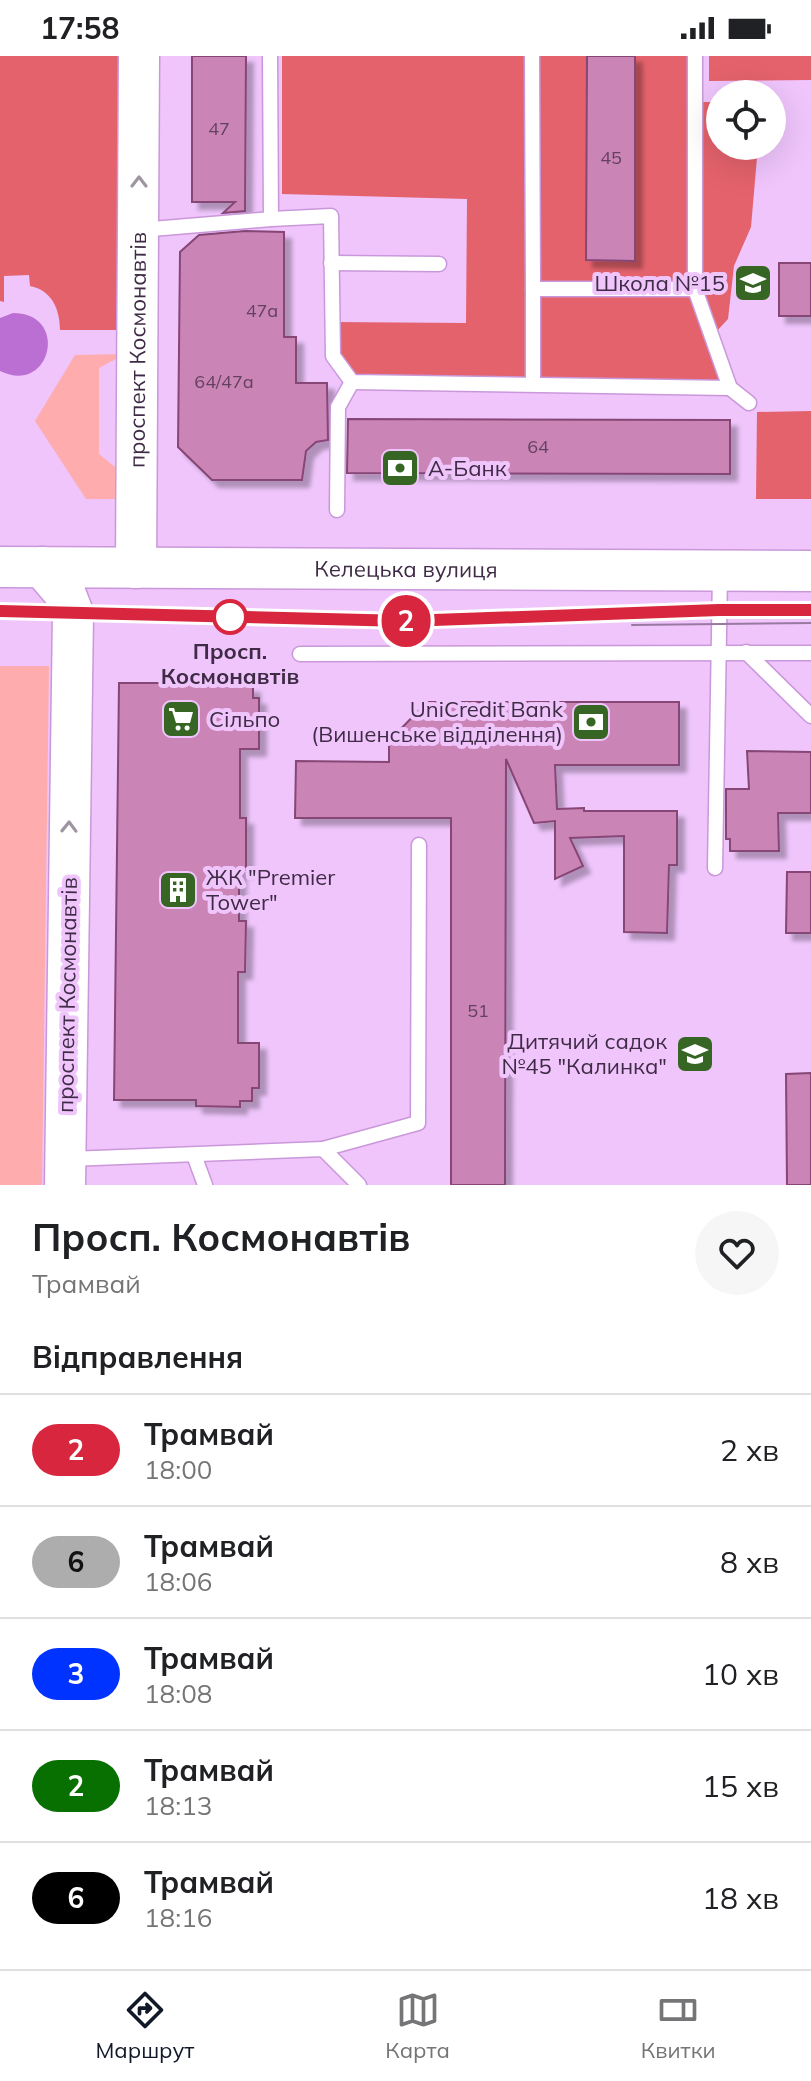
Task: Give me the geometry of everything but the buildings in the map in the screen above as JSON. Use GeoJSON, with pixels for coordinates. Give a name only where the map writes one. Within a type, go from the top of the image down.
{"type":"FeatureCollection","features":[{"type":"Feature","properties":{"kind":"street","name":"проспект Космонавтів"},"geometry":{"type":"LineString","coordinates":[[136,568],[139,56]]}},
{"type":"Feature","properties":{"kind":"street","name":"Келецька вулиця"},"geometry":{"type":"LineString","coordinates":[[0,567],[811,571]]}},
{"type":"Feature","properties":{"kind":"street"},"geometry":{"type":"LineString","coordinates":[[42,567],[66,595],[73,613],[136,568]]}},
{"type":"Feature","properties":{"kind":"street","name":"проспект Космонавтів"},"geometry":{"type":"LineString","coordinates":[[65,1172],[73,613]]}},
{"type":"Feature","properties":{"kind":"lane"},"geometry":{"type":"LineString","coordinates":[[270,56],[271,219]]}},
{"type":"Feature","properties":{"kind":"lane"},"geometry":{"type":"LineString","coordinates":[[532,56],[533,383]]}},
{"type":"Feature","properties":{"kind":"lane"},"geometry":{"type":"LineString","coordinates":[[695,56],[695,289],[730,388],[749,403]]}},
{"type":"Feature","properties":{"kind":"lane"},"geometry":{"type":"LineString","coordinates":[[139,230],[331,216],[333,356],[352,382]]}},
{"type":"Feature","properties":{"kind":"lane"},"geometry":{"type":"LineString","coordinates":[[331,263],[439,264]]}},
{"type":"Feature","properties":{"kind":"lane"},"geometry":{"type":"LineString","coordinates":[[533,289],[695,289]]}},
{"type":"Feature","properties":{"kind":"lane"},"geometry":{"type":"LineString","coordinates":[[352,382],[730,388]]}},
{"type":"Feature","properties":{"kind":"lane"},"geometry":{"type":"LineString","coordinates":[[337,510],[338,407],[352,382]]}},
{"type":"Feature","properties":{"kind":"lane"},"geometry":{"type":"LineString","coordinates":[[715,868],[720,571]]}},
{"type":"Feature","properties":{"kind":"lane"},"geometry":{"type":"LineString","coordinates":[[746,652],[811,716]]}},
{"type":"Feature","properties":{"kind":"lane"},"geometry":{"type":"LineString","coordinates":[[300,654],[811,653]]}},
{"type":"Feature","properties":{"kind":"lane"},"geometry":{"type":"LineString","coordinates":[[65,1172],[194,1155],[323,1149],[418,1123],[419,845]]}},
{"type":"Feature","properties":{"kind":"lane"},"geometry":{"type":"LineString","coordinates":[[323,1149],[359,1185]]}},
{"type":"Feature","properties":{"kind":"lane"},"geometry":{"type":"LineString","coordinates":[[194,1155],[205,1185]]}},
{"type":"Feature","properties":{"kind":"shaded area"},"geometry":{"type":"Polygon","coordinates":[[[0,56],[124,56],[124,330],[60,330],[53,302],[44,292],[30,286],[29,275],[4,276],[4,302],[0,301],[0,56]]]}},
{"type":"Feature","properties":{"kind":"shaded area"},"geometry":{"type":"Polygon","coordinates":[[[282,56],[695,56],[695,289],[730,388],[352,382],[333,356],[332,322],[466,323],[467,199],[282,194],[282,56]]]}},
{"type":"Feature","properties":{"kind":"shaded area"},"geometry":{"type":"Polygon","coordinates":[[[709,56],[811,56],[811,80],[709,80],[709,56]]]}},
{"type":"Feature","properties":{"kind":"shaded area"},"geometry":{"type":"Polygon","coordinates":[[[702,102],[706,102],[706,160],[757,160],[751,227],[734,266],[728,319],[716,332],[701,287],[702,102]]]}},
{"type":"Feature","properties":{"kind":"shaded area"},"geometry":{"type":"Polygon","coordinates":[[[13,313],[31,317],[42,326],[47,338],[47,351],[42,364],[32,372],[18,376],[0,371],[0,318],[13,313]]]}},
{"type":"Feature","properties":{"kind":"shaded area"},"geometry":{"type":"Polygon","coordinates":[[[125,354],[99,368],[99,454],[125,475],[123,499],[86,499],[35,421],[75,355],[125,354]]]}},
{"type":"Feature","properties":{"kind":"shaded area"},"geometry":{"type":"Polygon","coordinates":[[[811,411],[811,499],[756,499],[757,412],[811,411]]]}},
{"type":"Feature","properties":{"kind":"shaded area"},"geometry":{"type":"Polygon","coordinates":[[[0,666],[49,666],[42,1185],[0,1185],[0,666]]]}},
{"type":"Feature","properties":{"kind":"tram line"},"geometry":{"type":"LineString","coordinates":[[0,611],[406,621],[719,610],[811,610]]}},
{"type":"Feature","properties":{"kind":"tram line","name":"2"},"geometry":{"type":"LineString","coordinates":[[0,611],[406,621],[719,610],[811,610]]}},
{"type":"Feature","properties":{"kind":"tram line"},"geometry":{"type":"LineString","coordinates":[[632,625],[811,623]]}},
{"type":"Feature","properties":{"kind":"place","name":"Школа №15"},"geometry":{"type":"Point","coordinates":[753,283]}},
{"type":"Feature","properties":{"kind":"place","name":"А-Банк"},"geometry":{"type":"Point","coordinates":[400,468]}},
{"type":"Feature","properties":{"kind":"place","name":"Просп. Космонавтів"},"geometry":{"type":"Point","coordinates":[230,617]}},
{"type":"Feature","properties":{"kind":"place","name":"Сільпо"},"geometry":{"type":"Point","coordinates":[181,719]}},
{"type":"Feature","properties":{"kind":"place","name":"UniCredit Bank (Вишенське відділення)"},"geometry":{"type":"Point","coordinates":[591,722]}},
{"type":"Feature","properties":{"kind":"place","name":"ЖК \"Premier Tower\""},"geometry":{"type":"Point","coordinates":[178,890]}},
{"type":"Feature","properties":{"kind":"place","name":"Дитячий садок №45 \"Калинка\""},"geometry":{"type":"Point","coordinates":[695,1054]}}]}
